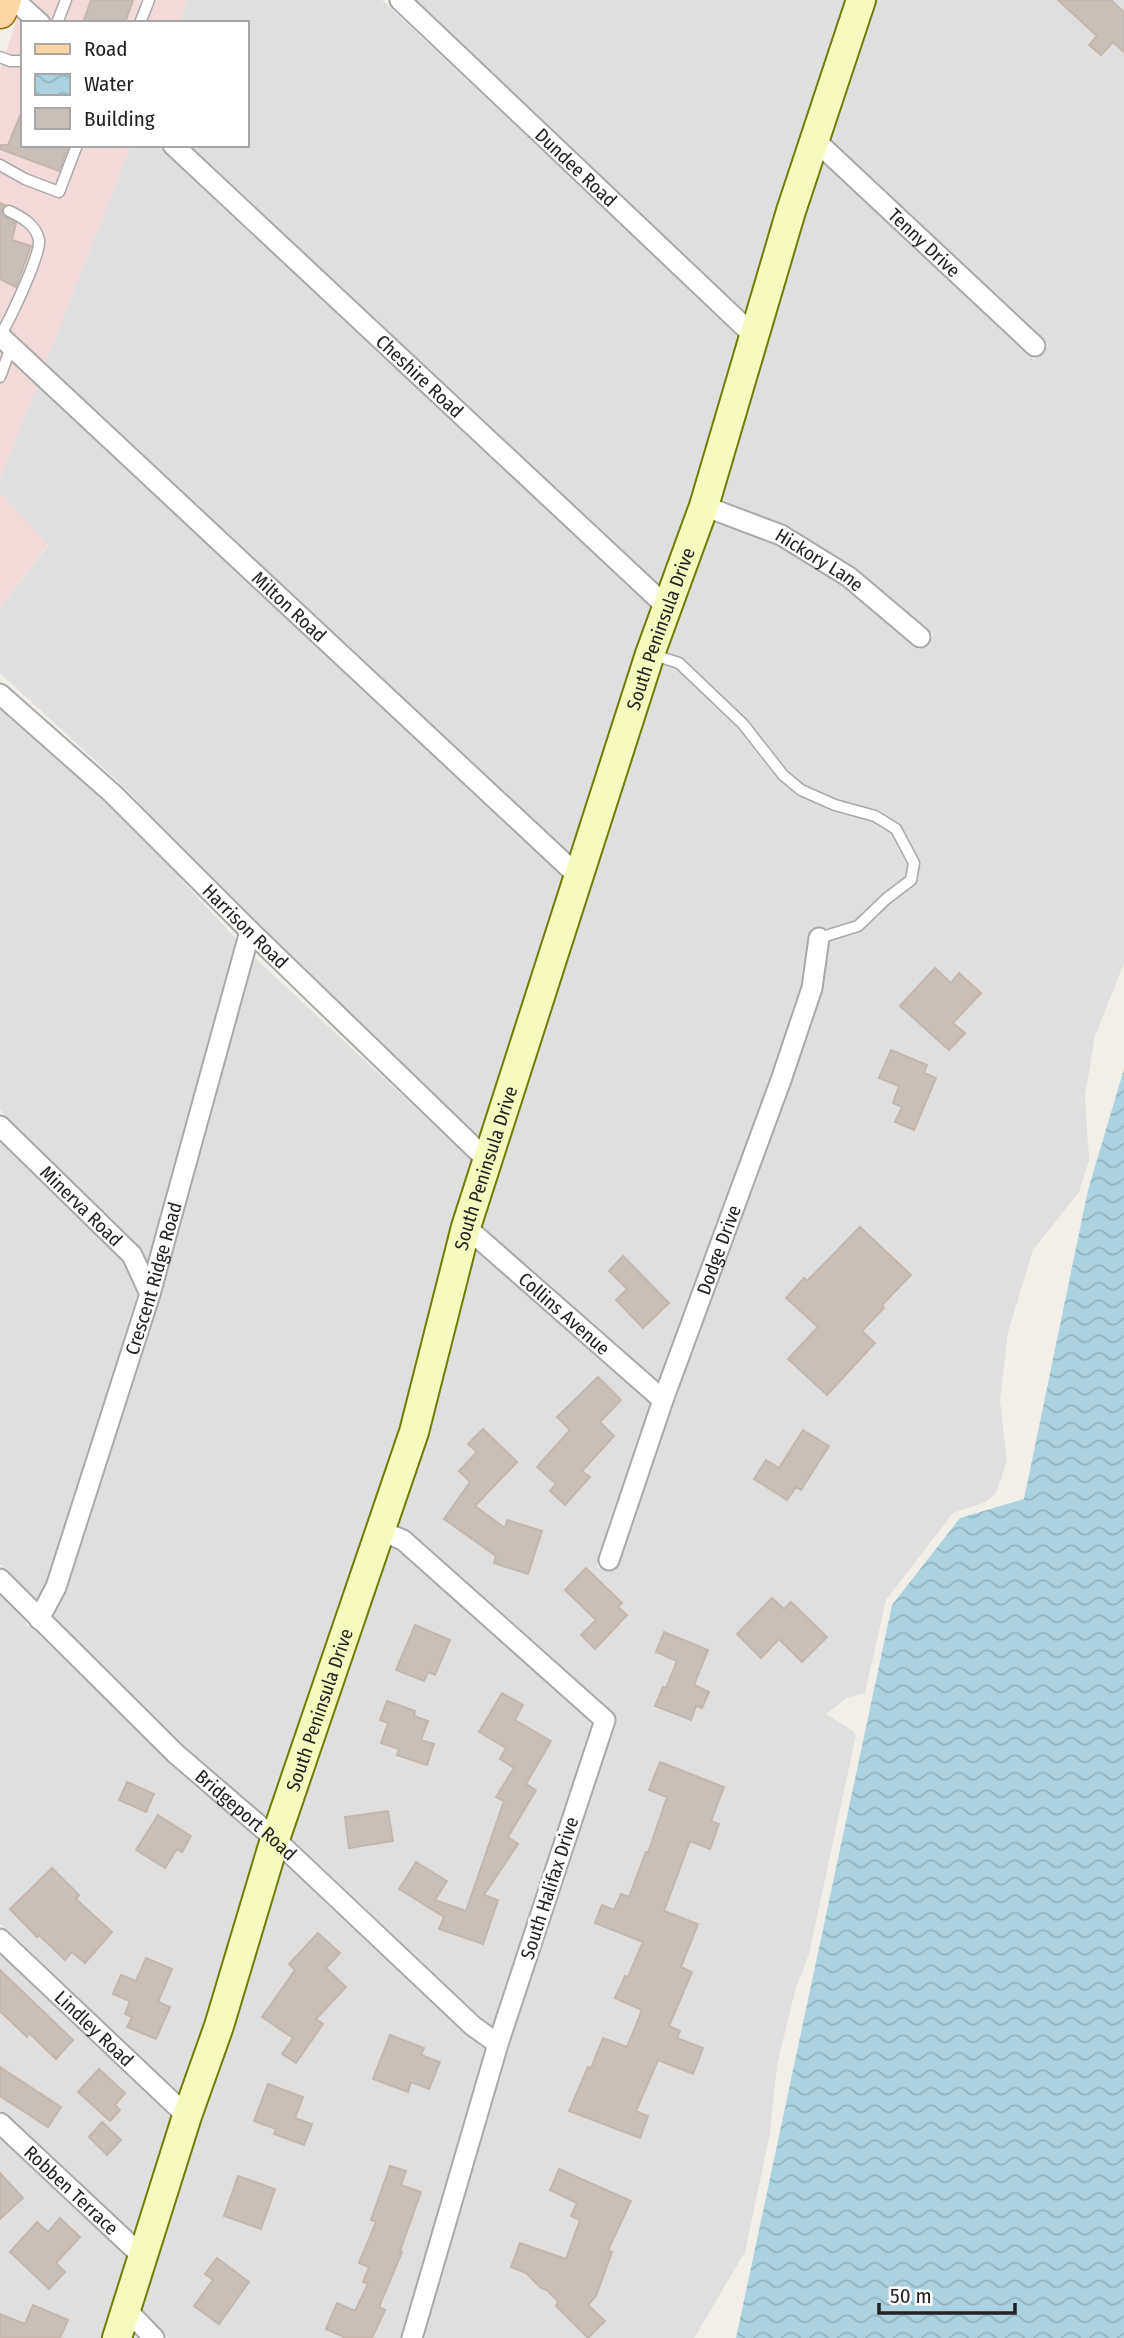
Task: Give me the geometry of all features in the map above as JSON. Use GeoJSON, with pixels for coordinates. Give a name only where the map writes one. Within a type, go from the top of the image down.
{"type":"FeatureCollection","features":[{"type":"Feature","properties":{"kind":"main road"},"geometry":{"type":"LineString","coordinates":[[0,12],[5,0]]}},
{"type":"Feature","properties":{"kind":"main road","name":"South Peninsula Drive"},"geometry":{"type":"LineString","coordinates":[[117,2338],[187,2116],[219,2026],[275,1839],[414,1432],[466,1227],[650,654],[704,506],[753,335],[861,0]]}},
{"type":"Feature","properties":{"kind":"street"},"geometry":{"type":"LineString","coordinates":[[14,0],[38,21]]}},
{"type":"Feature","properties":{"kind":"street","name":"Dundee Road"},"geometry":{"type":"LineString","coordinates":[[400,0],[753,335]]}},
{"type":"Feature","properties":{"kind":"street","name":"Tenny Drive"},"geometry":{"type":"LineString","coordinates":[[815,139],[1035,346]]}},
{"type":"Feature","properties":{"kind":"street","name":"Cheshire Road"},"geometry":{"type":"LineString","coordinates":[[175,147],[667,607]]}},
{"type":"Feature","properties":{"kind":"street","name":"Milton Road"},"geometry":{"type":"LineString","coordinates":[[4,340],[578,876]]}},
{"type":"Feature","properties":{"kind":"street","name":"Hickory Lane"},"geometry":{"type":"LineString","coordinates":[[704,506],[781,535],[849,577],[920,637]]}},
{"type":"Feature","properties":{"kind":"street","name":"Harrison Road"},"geometry":{"type":"LineString","coordinates":[[0,694],[113,794],[488,1161]]}},
{"type":"Feature","properties":{"kind":"street","name":"Crescent Ridge Road"},"geometry":{"type":"LineString","coordinates":[[39,1619],[55,1587],[150,1294],[250,931]]}},
{"type":"Feature","properties":{"kind":"street","name":"Dodge Drive"},"geometry":{"type":"LineString","coordinates":[[609,1560],[663,1400],[799,1028],[812,988],[819,937]]}},
{"type":"Feature","properties":{"kind":"street","name":"Minerva Road"},"geometry":{"type":"LineString","coordinates":[[0,1126],[132,1255],[150,1294]]}},
{"type":"Feature","properties":{"kind":"street","name":"Collins Avenue"},"geometry":{"type":"LineString","coordinates":[[466,1227],[663,1400]]}},
{"type":"Feature","properties":{"kind":"street","name":"South Halifax Drive"},"geometry":{"type":"LineString","coordinates":[[381,1531],[403,1540],[605,1720],[498,2044],[412,2338]]}},
{"type":"Feature","properties":{"kind":"street","name":"Bridgeport Road"},"geometry":{"type":"LineString","coordinates":[[0,1580],[176,1754],[275,1839],[473,2026],[498,2044]]}},
{"type":"Feature","properties":{"kind":"street","name":"Lindley Road"},"geometry":{"type":"LineString","coordinates":[[0,1939],[187,2116]]}},
{"type":"Feature","properties":{"kind":"street","name":"Robben Terrace"},"geometry":{"type":"LineString","coordinates":[[0,2123],[142,2256]]}},
{"type":"Feature","properties":{"kind":"street"},"geometry":{"type":"LineString","coordinates":[[127,2310],[154,2338]]}},
{"type":"Feature","properties":{"kind":"lane"},"geometry":{"type":"LineString","coordinates":[[58,21],[66,0]]}},
{"type":"Feature","properties":{"kind":"lane"},"geometry":{"type":"LineString","coordinates":[[141,21],[149,0]]}},
{"type":"Feature","properties":{"kind":"lane"},"geometry":{"type":"LineString","coordinates":[[0,57],[21,61]]}},
{"type":"Feature","properties":{"kind":"lane"},"geometry":{"type":"LineString","coordinates":[[0,165],[25,179],[59,192],[76,147]]}},
{"type":"Feature","properties":{"kind":"lane"},"geometry":{"type":"LineString","coordinates":[[0,377],[4,340],[39,245],[36,231],[19,215],[9,211]]}},
{"type":"Feature","properties":{"kind":"lane"},"geometry":{"type":"LineString","coordinates":[[650,654],[679,663],[743,724],[783,775],[801,790],[835,805],[874,816],[901,835],[914,863],[911,880],[858,926],[819,937]]}},
{"type":"Feature","properties":{"kind":"shaded area"},"geometry":{"type":"Polygon","coordinates":[[[32,0],[187,0],[180,21],[54,21],[32,0]]]}},
{"type":"Feature","properties":{"kind":"shaded area"},"geometry":{"type":"Polygon","coordinates":[[[187,0],[382,0],[742,339],[695,503],[662,588],[190,147],[248,147],[248,21],[180,21],[187,0]]]}},
{"type":"Feature","properties":{"kind":"shaded area"},"geometry":{"type":"Polygon","coordinates":[[[413,0],[847,0],[749,316],[662,234],[413,0]]]}},
{"type":"Feature","properties":{"kind":"shaded area"},"geometry":{"type":"Polygon","coordinates":[[[871,0],[1124,0],[1124,963],[1095,1036],[1085,1096],[1089,1160],[1079,1192],[1033,1250],[1008,1332],[1000,1401],[1007,1461],[996,1493],[986,1502],[953,1513],[886,1600],[865,1693],[847,1698],[826,1714],[856,1735],[809,1954],[795,1991],[777,2065],[770,2133],[745,2252],[694,2338],[422,2338],[506,2048],[511,2041],[509,2039],[614,1722],[611,1711],[410,1533],[393,1525],[471,1245],[651,1404],[596,1567],[615,1571],[672,1404],[677,1398],[674,1396],[790,1083],[821,991],[831,928],[811,928],[802,987],[659,1382],[477,1222],[590,872],[709,519],[775,544],[842,586],[920,650],[934,635],[856,569],[787,526],[716,499],[819,158],[1034,360],[1049,345],[826,136],[871,0]]]}},
{"type":"Feature","properties":{"kind":"shaded area"},"geometry":{"type":"Polygon","coordinates":[[[18,16],[23,21],[21,147],[130,147],[45,364],[0,321],[0,70],[18,16]]]}},
{"type":"Feature","properties":{"kind":"shaded area"},"geometry":{"type":"Polygon","coordinates":[[[130,147],[159,147],[655,610],[574,857],[45,364],[130,147]]]}},
{"type":"Feature","properties":{"kind":"shaded area"},"geometry":{"type":"Polygon","coordinates":[[[0,350],[37,385],[0,479],[0,350]]]}},
{"type":"Feature","properties":{"kind":"shaded area"},"geometry":{"type":"Polygon","coordinates":[[[37,385],[567,880],[484,1142],[260,933],[127,790],[0,673],[0,608],[48,545],[0,493],[0,479],[37,385]]]}},
{"type":"Feature","properties":{"kind":"shaded area"},"geometry":{"type":"Polygon","coordinates":[[[0,493],[48,544],[0,608],[0,493]]]}},
{"type":"Feature","properties":{"kind":"shaded area"},"geometry":{"type":"Polygon","coordinates":[[[0,702],[112,805],[238,941],[148,1265],[139,1248],[0,1110],[0,702]]]}},
{"type":"Feature","properties":{"kind":"shaded area"},"geometry":{"type":"Polygon","coordinates":[[[253,956],[477,1165],[405,1430],[270,1822],[184,1746],[51,1616],[158,1300],[163,1297],[161,1292],[253,956]]]}},
{"type":"Feature","properties":{"kind":"shaded area"},"geometry":{"type":"Polygon","coordinates":[[[0,1141],[123,1262],[139,1296],[46,1585],[37,1602],[0,1564],[0,1141]]]}},
{"type":"Feature","properties":{"kind":"shaded area"},"geometry":{"type":"Polygon","coordinates":[[[386,1545],[397,1549],[594,1724],[493,2027],[480,2018],[286,1835],[386,1545]]]}},
{"type":"Feature","properties":{"kind":"shaded area"},"geometry":{"type":"Polygon","coordinates":[[[0,1594],[27,1622],[26,1625],[33,1628],[169,1762],[263,1843],[183,2098],[0,1924],[0,1594]]]}},
{"type":"Feature","properties":{"kind":"shaded area"},"geometry":{"type":"Polygon","coordinates":[[[279,1858],[466,2034],[486,2049],[402,2338],[168,2338],[138,2306],[279,1858]]]}},
{"type":"Feature","properties":{"kind":"shaded area"},"geometry":{"type":"Polygon","coordinates":[[[0,1954],[176,2120],[138,2238],[0,2109],[0,1954]]]}},
{"type":"Feature","properties":{"kind":"shaded area"},"geometry":{"type":"Polygon","coordinates":[[[0,2138],[131,2260],[107,2338],[0,2338],[0,2138]]]}},
{"type":"Feature","properties":{"kind":"water"},"geometry":{"type":"Polygon","coordinates":[[[1124,1069],[1124,2338],[736,2338],[892,1605],[960,1518],[1024,1499],[1088,1190],[1124,1069]]]}},
{"type":"Feature","properties":{"kind":"building"},"geometry":{"type":"Polygon","coordinates":[[[91,0],[133,0],[126,21],[84,21],[91,0]]]}},
{"type":"Feature","properties":{"kind":"building"},"geometry":{"type":"Polygon","coordinates":[[[1058,0],[1111,0],[1124,12],[1124,52],[1113,42],[1101,55],[1089,45],[1097,36],[1058,0]]]}},
{"type":"Feature","properties":{"kind":"building"},"geometry":{"type":"Polygon","coordinates":[[[21,113],[21,147],[68,147],[59,171],[0,149],[0,145],[8,145],[21,113]]]}},
{"type":"Feature","properties":{"kind":"building"},"geometry":{"type":"Polygon","coordinates":[[[0,203],[5,205],[3,216],[16,223],[12,240],[31,246],[16,287],[0,279],[0,203]]]}},
{"type":"Feature","properties":{"kind":"building"},"geometry":{"type":"Polygon","coordinates":[[[935,968],[951,983],[959,973],[981,993],[953,1023],[965,1033],[949,1050],[900,1006],[935,968]]]}},
{"type":"Feature","properties":{"kind":"building"},"geometry":{"type":"Polygon","coordinates":[[[891,1050],[927,1065],[924,1073],[936,1078],[914,1130],[895,1122],[902,1107],[893,1103],[899,1086],[879,1078],[891,1050]]]}},
{"type":"Feature","properties":{"kind":"building"},"geometry":{"type":"Polygon","coordinates":[[[860,1227],[911,1275],[862,1331],[875,1343],[827,1395],[788,1359],[818,1327],[786,1298],[804,1278],[807,1281],[860,1227]]]}},
{"type":"Feature","properties":{"kind":"building"},"geometry":{"type":"Polygon","coordinates":[[[623,1256],[669,1303],[643,1328],[616,1300],[627,1289],[609,1271],[623,1256]]]}},
{"type":"Feature","properties":{"kind":"building"},"geometry":{"type":"Polygon","coordinates":[[[598,1377],[621,1400],[600,1422],[614,1436],[582,1471],[590,1477],[565,1505],[550,1491],[556,1484],[537,1467],[570,1430],[557,1417],[598,1377]]]}},
{"type":"Feature","properties":{"kind":"building"},"geometry":{"type":"Polygon","coordinates":[[[483,1429],[517,1462],[475,1506],[505,1528],[507,1520],[542,1531],[528,1574],[494,1563],[496,1556],[444,1519],[470,1482],[459,1471],[477,1452],[468,1444],[483,1429]]]}},
{"type":"Feature","properties":{"kind":"building"},"geometry":{"type":"Polygon","coordinates":[[[803,1430],[829,1446],[801,1490],[796,1487],[787,1500],[754,1479],[766,1460],[779,1468],[803,1430]]]}},
{"type":"Feature","properties":{"kind":"building"},"geometry":{"type":"Polygon","coordinates":[[[586,1568],[622,1603],[618,1607],[627,1615],[595,1649],[581,1635],[596,1620],[565,1590],[586,1568]]]}},
{"type":"Feature","properties":{"kind":"building"},"geometry":{"type":"Polygon","coordinates":[[[772,1598],[784,1609],[791,1602],[827,1637],[802,1662],[779,1639],[761,1658],[737,1634],[772,1598]]]}},
{"type":"Feature","properties":{"kind":"building"},"geometry":{"type":"Polygon","coordinates":[[[415,1625],[450,1640],[435,1675],[428,1672],[424,1681],[396,1670],[415,1625]]]}},
{"type":"Feature","properties":{"kind":"building"},"geometry":{"type":"Polygon","coordinates":[[[664,1632],[708,1650],[694,1685],[709,1692],[702,1708],[696,1706],[691,1720],[655,1706],[677,1661],[656,1652],[664,1632]]]}},
{"type":"Feature","properties":{"kind":"building"},"geometry":{"type":"Polygon","coordinates":[[[502,1693],[523,1705],[515,1720],[551,1741],[526,1784],[536,1790],[508,1837],[518,1844],[484,1895],[498,1900],[483,1944],[439,1929],[444,1917],[399,1889],[416,1862],[447,1881],[435,1900],[466,1911],[504,1801],[496,1797],[514,1768],[500,1759],[506,1748],[479,1732],[502,1693]]]}},
{"type":"Feature","properties":{"kind":"building"},"geometry":{"type":"Polygon","coordinates":[[[387,1701],[415,1711],[414,1716],[428,1721],[421,1740],[434,1744],[427,1765],[397,1755],[399,1749],[381,1743],[388,1723],[380,1720],[387,1701]]]}},
{"type":"Feature","properties":{"kind":"building"},"geometry":{"type":"Polygon","coordinates":[[[660,1762],[724,1787],[711,1821],[719,1824],[710,1849],[690,1841],[664,1911],[698,1924],[681,1967],[692,1972],[669,2026],[680,2031],[677,2038],[703,2048],[693,2074],[658,2060],[636,2111],[648,2116],[640,2138],[569,2111],[603,2038],[627,2047],[642,2010],[615,1998],[625,1976],[628,1977],[643,1942],[595,1923],[602,1905],[614,1910],[621,1894],[629,1897],[646,1852],[648,1853],[667,1797],[649,1790],[660,1762]]]}},
{"type":"Feature","properties":{"kind":"building"},"geometry":{"type":"Polygon","coordinates":[[[127,1782],[154,1794],[146,1812],[119,1800],[127,1782]]]}},
{"type":"Feature","properties":{"kind":"building"},"geometry":{"type":"Polygon","coordinates":[[[388,1811],[393,1841],[349,1848],[345,1817],[388,1811]]]}},
{"type":"Feature","properties":{"kind":"building"},"geometry":{"type":"Polygon","coordinates":[[[158,1815],[191,1836],[182,1852],[177,1849],[165,1868],[136,1850],[158,1815]]]}},
{"type":"Feature","properties":{"kind":"building"},"geometry":{"type":"Polygon","coordinates":[[[52,1868],[79,1895],[76,1899],[112,1932],[85,1963],[72,1952],[65,1960],[39,1935],[37,1937],[10,1909],[52,1868]]]}},
{"type":"Feature","properties":{"kind":"building"},"geometry":{"type":"Polygon","coordinates":[[[318,1933],[340,1953],[326,1968],[346,1987],[316,2019],[323,2024],[296,2063],[282,2054],[293,2038],[262,2017],[295,1970],[289,1964],[318,1933]]]}},
{"type":"Feature","properties":{"kind":"building"},"geometry":{"type":"Polygon","coordinates":[[[146,1958],[172,1969],[158,2002],[170,2007],[156,2039],[127,2027],[132,2017],[125,2014],[130,2001],[113,1994],[121,1975],[136,1981],[146,1958]]]}},
{"type":"Feature","properties":{"kind":"building"},"geometry":{"type":"Polygon","coordinates":[[[0,1970],[73,2040],[56,2059],[29,2033],[27,2037],[0,2011],[0,1970]]]}},
{"type":"Feature","properties":{"kind":"building"},"geometry":{"type":"Polygon","coordinates":[[[390,2035],[424,2048],[421,2055],[440,2062],[429,2089],[411,2082],[408,2092],[373,2079],[390,2035]]]}},
{"type":"Feature","properties":{"kind":"building"},"geometry":{"type":"Polygon","coordinates":[[[0,2067],[61,2107],[48,2127],[0,2096],[0,2067]]]}},
{"type":"Feature","properties":{"kind":"building"},"geometry":{"type":"Polygon","coordinates":[[[99,2069],[125,2093],[115,2105],[120,2110],[110,2121],[78,2092],[99,2069]]]}},
{"type":"Feature","properties":{"kind":"building"},"geometry":{"type":"Polygon","coordinates":[[[268,2084],[303,2097],[295,2118],[312,2124],[304,2145],[274,2134],[276,2129],[254,2121],[268,2084]]]}},
{"type":"Feature","properties":{"kind":"building"},"geometry":{"type":"Polygon","coordinates":[[[102,2122],[121,2140],[107,2155],[89,2137],[102,2122]]]}},
{"type":"Feature","properties":{"kind":"building"},"geometry":{"type":"Polygon","coordinates":[[[390,2166],[406,2171],[401,2185],[421,2192],[400,2251],[402,2252],[379,2307],[385,2310],[372,2338],[346,2338],[326,2329],[337,2303],[355,2311],[368,2284],[363,2282],[369,2267],[359,2263],[376,2222],[371,2220],[390,2166]]]}},
{"type":"Feature","properties":{"kind":"building"},"geometry":{"type":"Polygon","coordinates":[[[559,2169],[631,2201],[608,2250],[612,2252],[596,2296],[588,2305],[605,2321],[588,2338],[556,2306],[558,2301],[547,2290],[541,2288],[526,2273],[511,2267],[520,2243],[566,2259],[580,2220],[571,2216],[577,2203],[550,2190],[559,2169]]]}},
{"type":"Feature","properties":{"kind":"building"},"geometry":{"type":"Polygon","coordinates":[[[0,2173],[23,2198],[0,2219],[0,2173]]]}},
{"type":"Feature","properties":{"kind":"building"},"geometry":{"type":"Polygon","coordinates":[[[238,2176],[275,2189],[261,2229],[224,2216],[238,2176]]]}},
{"type":"Feature","properties":{"kind":"building"},"geometry":{"type":"Polygon","coordinates":[[[60,2218],[80,2237],[56,2263],[65,2272],[49,2289],[10,2252],[37,2222],[48,2232],[60,2218]]]}},
{"type":"Feature","properties":{"kind":"building"},"geometry":{"type":"Polygon","coordinates":[[[217,2258],[249,2282],[219,2324],[194,2306],[213,2280],[205,2274],[217,2258]]]}},
{"type":"Feature","properties":{"kind":"building"},"geometry":{"type":"Polygon","coordinates":[[[33,2305],[68,2320],[60,2338],[0,2338],[0,2314],[25,2324],[33,2305]]]}}]}
